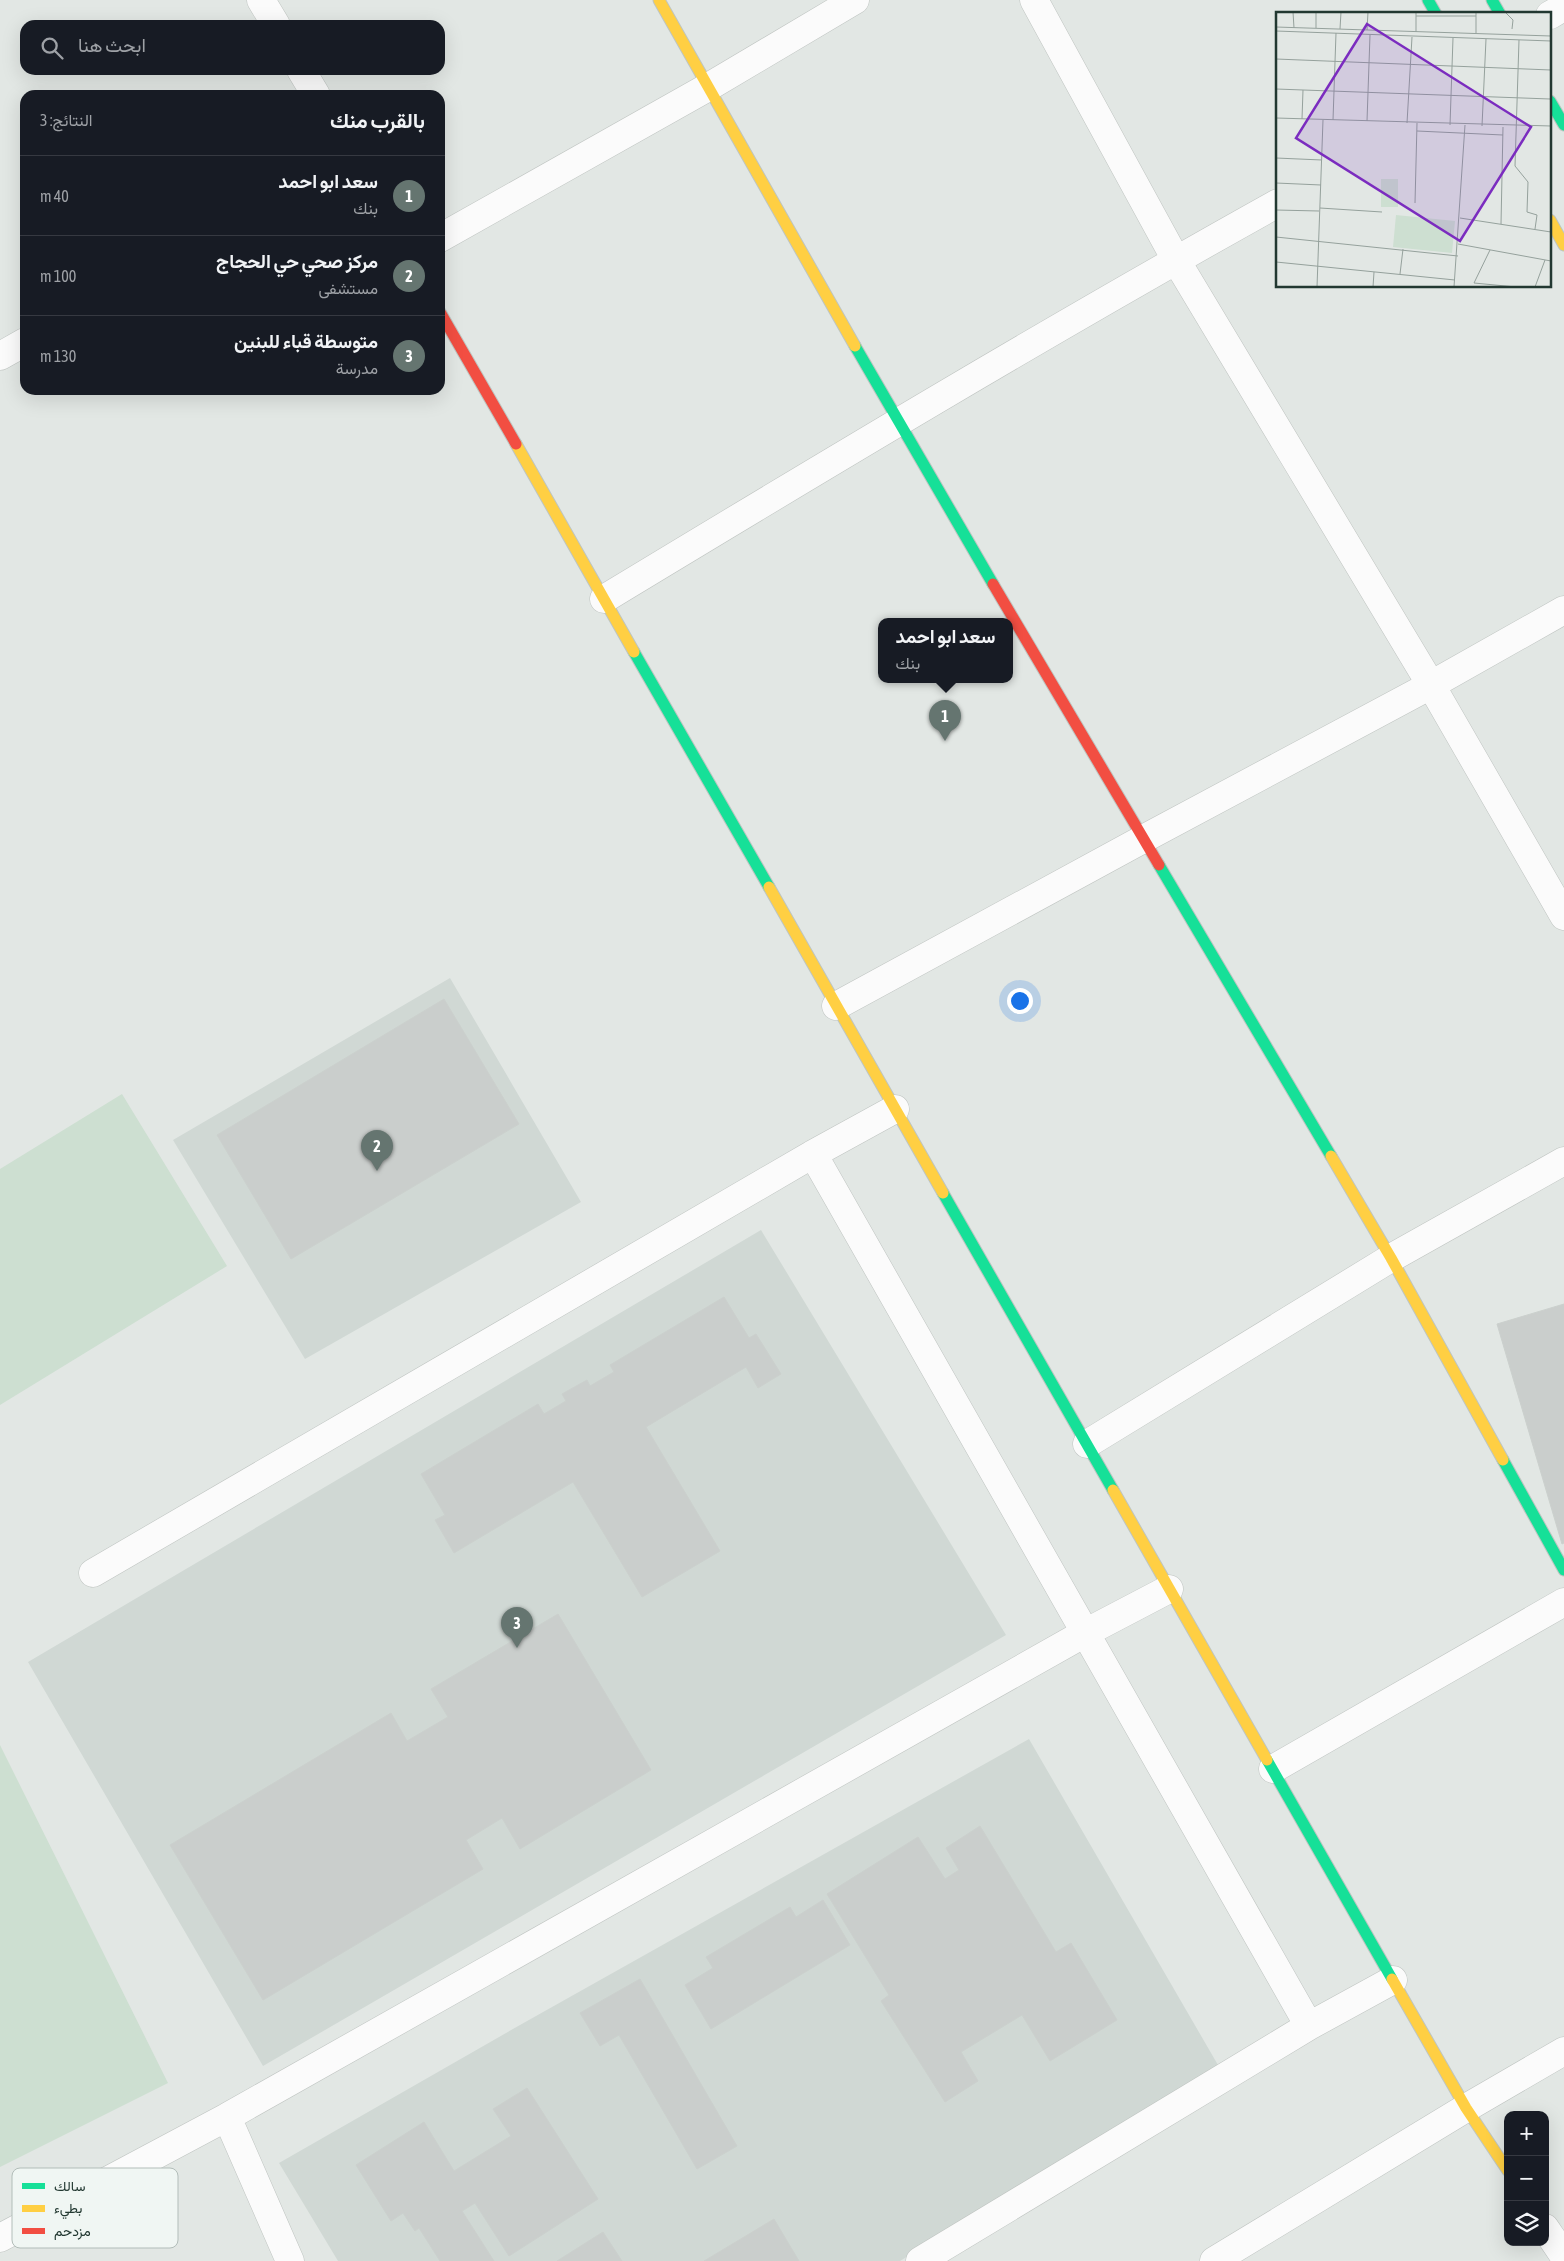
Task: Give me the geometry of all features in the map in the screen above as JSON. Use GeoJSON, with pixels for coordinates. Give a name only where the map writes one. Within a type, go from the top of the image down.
{"type":"FeatureCollection","features":[{"type":"Feature","properties":{"kind":"street"},"geometry":{"type":"LineString","coordinates":[[262,0],[273,20]]}},
{"type":"Feature","properties":{"kind":"street"},"geometry":{"type":"LineString","coordinates":[[659,0],[710,86],[898,422],[1391,1258],[1564,1570]]}},
{"type":"Feature","properties":{"kind":"street"},"geometry":{"type":"LineString","coordinates":[[445,235],[710,86],[855,0]]}},
{"type":"Feature","properties":{"kind":"street"},"geometry":{"type":"LineString","coordinates":[[1034,0],[1176,260],[1431,685],[1564,916]]}},
{"type":"Feature","properties":{"kind":"street"},"geometry":{"type":"LineString","coordinates":[[1428,0],[1435,12]]}},
{"type":"Feature","properties":{"kind":"street"},"geometry":{"type":"LineString","coordinates":[[1492,0],[1499,12]]}},
{"type":"Feature","properties":{"kind":"street"},"geometry":{"type":"LineString","coordinates":[[1552,14],[1564,8]]}},
{"type":"Feature","properties":{"kind":"street"},"geometry":{"type":"LineString","coordinates":[[304,75],[313,90]]}},
{"type":"Feature","properties":{"kind":"street"},"geometry":{"type":"LineString","coordinates":[[1552,104],[1564,125]]}},
{"type":"Feature","properties":{"kind":"street"},"geometry":{"type":"LineString","coordinates":[[604,599],[898,422],[1176,260],[1276,204]]}},
{"type":"Feature","properties":{"kind":"street"},"geometry":{"type":"LineString","coordinates":[[1552,224],[1564,245]]}},
{"type":"Feature","properties":{"kind":"street"},"geometry":{"type":"LineString","coordinates":[[445,321],[1392,1980],[1466,2108],[1504,2165]]}},
{"type":"Feature","properties":{"kind":"street"},"geometry":{"type":"LineString","coordinates":[[0,356],[20,345]]}},
{"type":"Feature","properties":{"kind":"street"},"geometry":{"type":"LineString","coordinates":[[836,1006],[1431,685],[1564,610]]}},
{"type":"Feature","properties":{"kind":"street"},"geometry":{"type":"LineString","coordinates":[[93,1573],[813,1154],[896,1109]]}},
{"type":"Feature","properties":{"kind":"street"},"geometry":{"type":"LineString","coordinates":[[813,1154],[1309,2026]]}},
{"type":"Feature","properties":{"kind":"street"},"geometry":{"type":"LineString","coordinates":[[1087,1444],[1391,1258],[1564,1161]]}},
{"type":"Feature","properties":{"kind":"street"},"geometry":{"type":"LineString","coordinates":[[131,2168],[227,2117],[1085,1632],[1169,1589]]}},
{"type":"Feature","properties":{"kind":"street"},"geometry":{"type":"LineString","coordinates":[[1272,1769],[1564,1602]]}},
{"type":"Feature","properties":{"kind":"street"},"geometry":{"type":"LineString","coordinates":[[920,2261],[1309,2026],[1392,1980]]}},
{"type":"Feature","properties":{"kind":"street"},"geometry":{"type":"LineString","coordinates":[[1214,2261],[1466,2108],[1564,2051]]}},
{"type":"Feature","properties":{"kind":"street"},"geometry":{"type":"LineString","coordinates":[[227,2117],[290,2261]]}},
{"type":"Feature","properties":{"kind":"street"},"geometry":{"type":"LineString","coordinates":[[0,2238],[12,2232]]}},
{"type":"Feature","properties":{"kind":"street"},"geometry":{"type":"LineString","coordinates":[[1549,2234],[1564,2256]]}},
{"type":"Feature","properties":{"kind":"shaded area"},"geometry":{"type":"Polygon","coordinates":[[[450,978],[581,1202],[305,1359],[173,1140],[450,978]]]}},
{"type":"Feature","properties":{"kind":"shaded area"},"geometry":{"type":"Polygon","coordinates":[[[761,1230],[1006,1635],[263,2066],[28,1662],[761,1230]]]}},
{"type":"Feature","properties":{"kind":"shaded area"},"geometry":{"type":"Polygon","coordinates":[[[1029,1739],[1218,2065],[900,2261],[338,2261],[279,2163],[520,2025],[1029,1739]]]}},
{"type":"Feature","properties":{"kind":"green space"},"geometry":{"type":"Polygon","coordinates":[[[122,1094],[227,1266],[0,1405],[0,1169],[122,1094]]]}},
{"type":"Feature","properties":{"kind":"green space"},"geometry":{"type":"Polygon","coordinates":[[[0,1745],[168,2083],[0,2167],[0,1745]]]}},
{"type":"Feature","properties":{"kind":"building"},"geometry":{"type":"Polygon","coordinates":[[[444,999],[519,1124],[291,1259],[217,1135],[444,999]]]}},
{"type":"Feature","properties":{"kind":"building"},"geometry":{"type":"Polygon","coordinates":[[[724,1297],[749,1338],[756,1334],[781,1374],[758,1388],[746,1367],[646,1427],[720,1551],[642,1597],[573,1482],[454,1553],[435,1520],[445,1515],[421,1474],[538,1404],[544,1414],[566,1401],[562,1394],[587,1380],[590,1386],[614,1372],[610,1365],[724,1297]]]}},
{"type":"Feature","properties":{"kind":"building"},"geometry":{"type":"Polygon","coordinates":[[[1564,1304],[1564,1543],[1562,1544],[1497,1324],[1564,1304]]]}},
{"type":"Feature","properties":{"kind":"building"},"geometry":{"type":"Polygon","coordinates":[[[558,1614],[651,1770],[520,1849],[502,1818],[466,1840],[483,1869],[263,2000],[170,1845],[391,1713],[407,1741],[448,1717],[431,1689],[558,1614]]]}},
{"type":"Feature","properties":{"kind":"building"},"geometry":{"type":"Polygon","coordinates":[[[980,1826],[1056,1952],[1071,1943],[1117,2020],[1050,2061],[1022,2015],[961,2052],[978,2081],[945,2102],[881,2001],[889,1995],[827,1894],[918,1837],[945,1879],[959,1870],[946,1848],[980,1826]]]}},
{"type":"Feature","properties":{"kind":"building"},"geometry":{"type":"Polygon","coordinates":[[[823,1900],[850,1945],[711,2029],[685,1985],[713,1968],[706,1957],[790,1907],[796,1917],[823,1900]]]}},
{"type":"Feature","properties":{"kind":"building"},"geometry":{"type":"Polygon","coordinates":[[[640,1979],[737,2146],[697,2169],[619,2035],[600,2046],[580,2013],[640,1979]]]}},
{"type":"Feature","properties":{"kind":"building"},"geometry":{"type":"Polygon","coordinates":[[[527,2088],[598,2199],[509,2256],[475,2203],[462,2211],[494,2261],[440,2261],[419,2228],[415,2231],[403,2213],[391,2221],[356,2165],[424,2122],[454,2171],[511,2136],[493,2109],[527,2088]]]}},
{"type":"Feature","properties":{"kind":"building"},"geometry":{"type":"Polygon","coordinates":[[[774,2219],[799,2261],[704,2261],[774,2219]]]}},
{"type":"Feature","properties":{"kind":"building"},"geometry":{"type":"Polygon","coordinates":[[[603,2232],[622,2261],[557,2261],[603,2232]]]}},
{"type":"Feature","properties":{"kind":"traffic: fast"},"geometry":{"type":"LineString","coordinates":[[1428,0],[1435,12]]}},
{"type":"Feature","properties":{"kind":"traffic: fast"},"geometry":{"type":"LineString","coordinates":[[1492,0],[1499,12]]}},
{"type":"Feature","properties":{"kind":"traffic: fast"},"geometry":{"type":"LineString","coordinates":[[1552,104],[1564,125]]}},
{"type":"Feature","properties":{"kind":"traffic: fast"},"geometry":{"type":"LineString","coordinates":[[855,346],[993,584]]}},
{"type":"Feature","properties":{"kind":"traffic: fast"},"geometry":{"type":"LineString","coordinates":[[634,652],[769,887]]}},
{"type":"Feature","properties":{"kind":"traffic: fast"},"geometry":{"type":"LineString","coordinates":[[1159,865],[1331,1156]]}},
{"type":"Feature","properties":{"kind":"traffic: fast"},"geometry":{"type":"LineString","coordinates":[[943,1193],[1113,1490]]}},
{"type":"Feature","properties":{"kind":"traffic: fast"},"geometry":{"type":"LineString","coordinates":[[1503,1460],[1564,1570]]}},
{"type":"Feature","properties":{"kind":"traffic: fast"},"geometry":{"type":"LineString","coordinates":[[1267,1760],[1392,1979]]}},
{"type":"Feature","properties":{"kind":"traffic: slow"},"geometry":{"type":"LineString","coordinates":[[659,0],[855,346]]}},
{"type":"Feature","properties":{"kind":"traffic: slow"},"geometry":{"type":"LineString","coordinates":[[1552,224],[1564,245]]}},
{"type":"Feature","properties":{"kind":"traffic: slow"},"geometry":{"type":"LineString","coordinates":[[516,444],[634,652]]}},
{"type":"Feature","properties":{"kind":"traffic: slow"},"geometry":{"type":"LineString","coordinates":[[769,887],[943,1193]]}},
{"type":"Feature","properties":{"kind":"traffic: slow"},"geometry":{"type":"LineString","coordinates":[[1331,1156],[1391,1258],[1503,1460]]}},
{"type":"Feature","properties":{"kind":"traffic: slow"},"geometry":{"type":"LineString","coordinates":[[1113,1490],[1267,1760]]}},
{"type":"Feature","properties":{"kind":"traffic: slow"},"geometry":{"type":"LineString","coordinates":[[1392,1979],[1466,2108],[1504,2165]]}},
{"type":"Feature","properties":{"kind":"traffic: jam"},"geometry":{"type":"LineString","coordinates":[[445,321],[516,444]]}},
{"type":"Feature","properties":{"kind":"traffic: jam"},"geometry":{"type":"LineString","coordinates":[[993,584],[1159,865]]}},
{"type":"Feature","properties":{"kind":"place","name":"سعد ابو احمد"},"geometry":{"type":"Point","coordinates":[945,741]}},
{"type":"Feature","properties":{"kind":"place","name":"مركز صحي حي الحجاج"},"geometry":{"type":"Point","coordinates":[377,1171]}},
{"type":"Feature","properties":{"kind":"place","name":"متوسطة قباء للبنين"},"geometry":{"type":"Point","coordinates":[517,1648]}}]}
